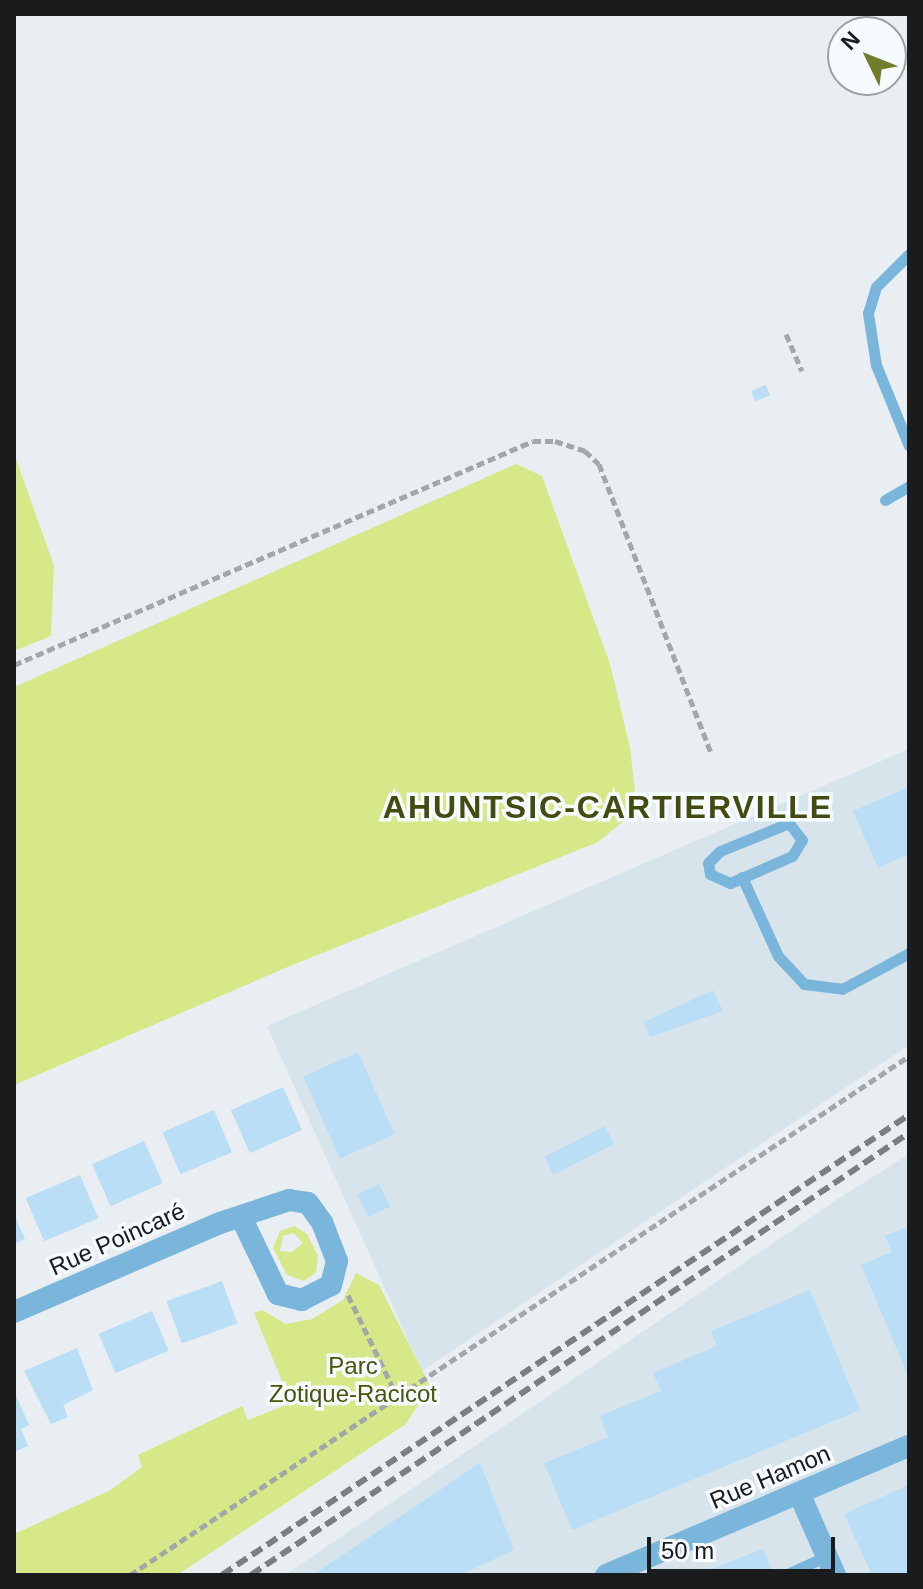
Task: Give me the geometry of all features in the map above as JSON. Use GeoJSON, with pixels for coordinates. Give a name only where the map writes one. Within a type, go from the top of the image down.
{"type":"FeatureCollection","features":[{"type":"Feature","properties":{"kind":"street","name":"Rue Poincaré"},"geometry":{"type":"LineString","coordinates":[[14,1312],[220,1223],[242,1219],[289,1200],[313,1207],[337,1261],[331,1285],[302,1300],[278,1294],[242,1219]]}},
{"type":"Feature","properties":{"kind":"street","name":"Rue Hamon"},"geometry":{"type":"LineString","coordinates":[[606,1575],[909,1446]]}},
{"type":"Feature","properties":{"kind":"street"},"geometry":{"type":"LineString","coordinates":[[799,1493],[831,1566]]}},
{"type":"Feature","properties":{"kind":"lane"},"geometry":{"type":"LineString","coordinates":[[909,254],[876,287],[868,313],[876,365],[909,446]]}},
{"type":"Feature","properties":{"kind":"lane"},"geometry":{"type":"LineString","coordinates":[[885,500],[909,486]]}},
{"type":"Feature","properties":{"kind":"lane"},"geometry":{"type":"LineString","coordinates":[[785,824],[797,829],[802,840],[797,851],[742,877],[718,882],[708,863],[720,851],[785,824]]}},
{"type":"Feature","properties":{"kind":"lane"},"geometry":{"type":"LineString","coordinates":[[742,877],[778,956],[804,984],[842,989],[909,953]]}},
{"type":"Feature","properties":{"kind":"lane"},"geometry":{"type":"LineString","coordinates":[[785,1575],[831,1566]]}},
{"type":"Feature","properties":{"kind":"path"},"geometry":{"type":"LineString","coordinates":[[786,334],[802,371]]}},
{"type":"Feature","properties":{"kind":"path"},"geometry":{"type":"LineString","coordinates":[[14,665],[533,441],[555,441],[585,451],[599,464],[711,753]]}},
{"type":"Feature","properties":{"kind":"path"},"geometry":{"type":"LineString","coordinates":[[130,1575],[909,1056]]}},
{"type":"Feature","properties":{"kind":"path"},"geometry":{"type":"LineString","coordinates":[[348,1294],[398,1398]]}},
{"type":"Feature","properties":{"kind":"shaded area"},"geometry":{"type":"Polygon","coordinates":[[[909,749],[909,1045],[422,1371],[267,1026],[909,749]]]}},
{"type":"Feature","properties":{"kind":"shaded area"},"geometry":{"type":"Polygon","coordinates":[[[909,1154],[909,1575],[285,1575],[841,1197],[909,1154]]]}},
{"type":"Feature","properties":{"kind":"green space"},"geometry":{"type":"Polygon","coordinates":[[[14,453],[54,566],[51,636],[14,651],[14,453]]]}},
{"type":"Feature","properties":{"kind":"green space"},"geometry":{"type":"Polygon","coordinates":[[[516,464],[542,476],[610,664],[630,748],[637,810],[598,842],[290,966],[14,1085],[14,687],[516,464]]]}},
{"type":"Feature","properties":{"kind":"green space"},"geometry":{"type":"Polygon","coordinates":[[[294,1226],[307,1234],[318,1256],[316,1272],[304,1281],[287,1275],[273,1248],[280,1231],[294,1226]],[[294,1233],[283,1236],[280,1251],[292,1252],[303,1243],[294,1233]]]}},
{"type":"Feature","properties":{"kind":"green space","name":"Parc Zotique-Racicot"},"geometry":{"type":"Polygon","coordinates":[[[356,1273],[379,1285],[430,1386],[406,1424],[177,1575],[14,1575],[14,1534],[109,1491],[142,1467],[138,1455],[242,1406],[248,1420],[291,1403],[254,1313],[262,1310],[286,1324],[312,1319],[343,1300],[356,1273]]]}},
{"type":"Feature","properties":{"kind":"building"},"geometry":{"type":"Polygon","coordinates":[[[766,385],[770,395],[755,401],[751,391],[766,385]]]}},
{"type":"Feature","properties":{"kind":"building"},"geometry":{"type":"Polygon","coordinates":[[[909,787],[909,854],[878,868],[853,811],[909,787]]]}},
{"type":"Feature","properties":{"kind":"building"},"geometry":{"type":"Polygon","coordinates":[[[713,990],[723,1011],[650,1037],[644,1022],[713,990]]]}},
{"type":"Feature","properties":{"kind":"building"},"geometry":{"type":"Polygon","coordinates":[[[358,1052],[395,1134],[340,1159],[303,1076],[358,1052]]]}},
{"type":"Feature","properties":{"kind":"building"},"geometry":{"type":"Polygon","coordinates":[[[283,1087],[302,1130],[250,1153],[231,1110],[283,1087]]]}},
{"type":"Feature","properties":{"kind":"building"},"geometry":{"type":"Polygon","coordinates":[[[214,1110],[232,1152],[180,1174],[162,1132],[214,1110]]]}},
{"type":"Feature","properties":{"kind":"building"},"geometry":{"type":"Polygon","coordinates":[[[605,1126],[614,1144],[553,1175],[544,1157],[605,1126]]]}},
{"type":"Feature","properties":{"kind":"building"},"geometry":{"type":"Polygon","coordinates":[[[144,1141],[163,1183],[111,1206],[92,1164],[144,1141]]]}},
{"type":"Feature","properties":{"kind":"building"},"geometry":{"type":"Polygon","coordinates":[[[80,1175],[98,1218],[44,1241],[26,1198],[80,1175]]]}},
{"type":"Feature","properties":{"kind":"building"},"geometry":{"type":"Polygon","coordinates":[[[379,1184],[390,1206],[368,1217],[357,1195],[379,1184]]]}},
{"type":"Feature","properties":{"kind":"building"},"geometry":{"type":"Polygon","coordinates":[[[14,1214],[25,1239],[14,1244],[14,1214]]]}},
{"type":"Feature","properties":{"kind":"building"},"geometry":{"type":"Polygon","coordinates":[[[909,1226],[909,1378],[861,1265],[892,1252],[885,1236],[909,1226]]]}},
{"type":"Feature","properties":{"kind":"building"},"geometry":{"type":"Polygon","coordinates":[[[222,1281],[237,1323],[182,1343],[167,1301],[222,1281]]]}},
{"type":"Feature","properties":{"kind":"building"},"geometry":{"type":"Polygon","coordinates":[[[810,1290],[860,1410],[572,1530],[544,1463],[608,1437],[600,1416],[661,1391],[653,1373],[717,1346],[711,1331],[810,1290]]]}},
{"type":"Feature","properties":{"kind":"building"},"geometry":{"type":"Polygon","coordinates":[[[152,1311],[169,1351],[115,1373],[99,1334],[152,1311]]]}},
{"type":"Feature","properties":{"kind":"building"},"geometry":{"type":"Polygon","coordinates":[[[77,1348],[93,1390],[63,1405],[68,1417],[51,1424],[24,1371],[77,1348]]]}},
{"type":"Feature","properties":{"kind":"building"},"geometry":{"type":"Polygon","coordinates":[[[14,1391],[29,1425],[21,1429],[28,1446],[14,1452],[14,1391]]]}},
{"type":"Feature","properties":{"kind":"building"},"geometry":{"type":"Polygon","coordinates":[[[480,1463],[514,1550],[460,1575],[313,1575],[480,1463]]]}},
{"type":"Feature","properties":{"kind":"building"},"geometry":{"type":"Polygon","coordinates":[[[909,1485],[909,1575],[872,1575],[844,1514],[909,1485]]]}},
{"type":"Feature","properties":{"kind":"building"},"geometry":{"type":"Polygon","coordinates":[[[763,1549],[774,1575],[698,1575],[711,1569],[763,1549]]]}},
{"type":"Feature","properties":{"kind":"railway"},"geometry":{"type":"LineString","coordinates":[[222,1575],[909,1115]]}},
{"type":"Feature","properties":{"kind":"railway"},"geometry":{"type":"LineString","coordinates":[[251,1575],[909,1133]]}},
{"type":"Feature","properties":{"kind":"district","name":"AHUNTSIC-CARTIERVILLE"},"geometry":{"type":"Point","coordinates":[608,807]}}]}
